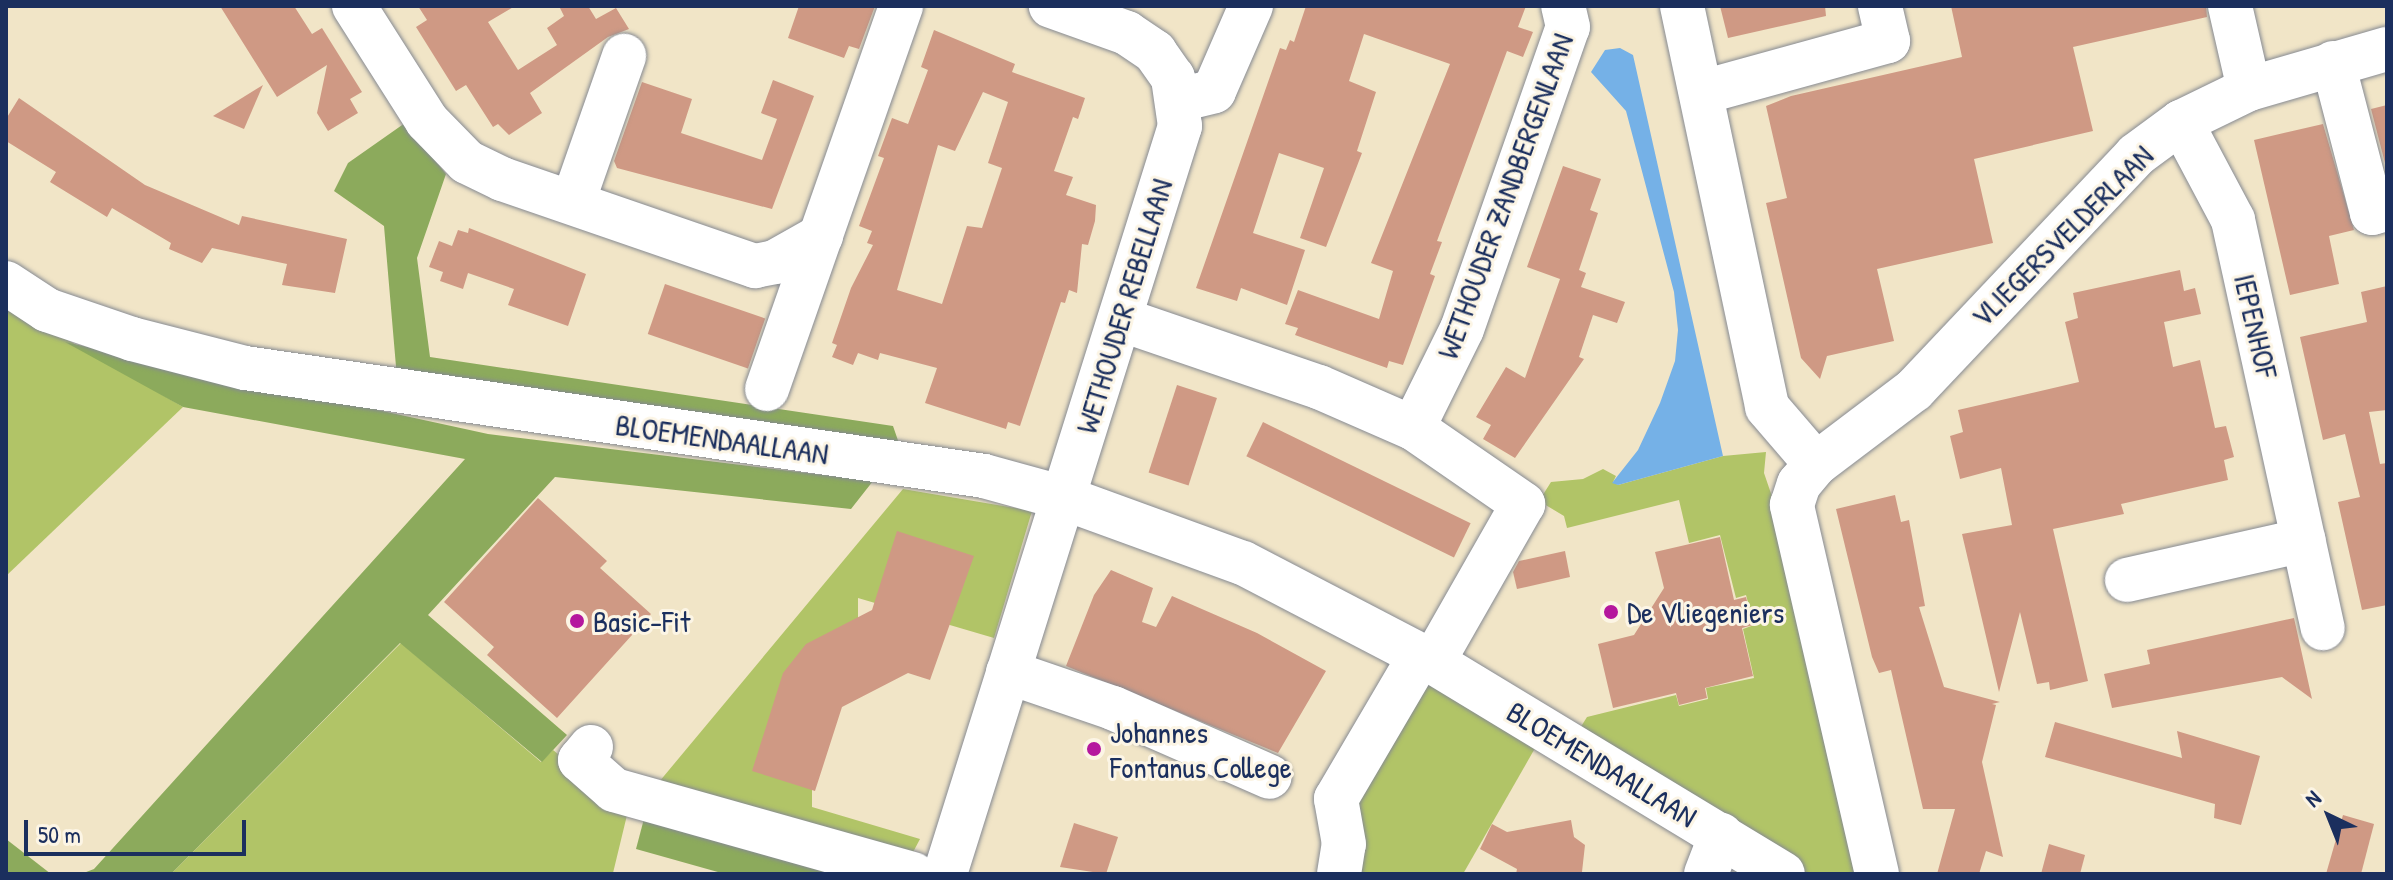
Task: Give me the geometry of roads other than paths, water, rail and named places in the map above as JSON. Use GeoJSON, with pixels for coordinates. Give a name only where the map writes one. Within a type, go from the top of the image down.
{"type":"FeatureCollection","features":[{"type":"Feature","properties":{"kind":"street"},"geometry":{"type":"LineString","coordinates":[[354,6],[427,121],[467,162],[755,266],[775,262],[821,236]]}},
{"type":"Feature","properties":{"kind":"street"},"geometry":{"type":"LineString","coordinates":[[767,389],[901,6]]}},
{"type":"Feature","properties":{"kind":"street","name":"WETHOUDER REBELLAAN"},"geometry":{"type":"LineString","coordinates":[[945,874],[1180,126],[1179,100],[1173,78],[1155,52],[1127,33],[1051,6]]}},
{"type":"Feature","properties":{"kind":"street"},"geometry":{"type":"LineString","coordinates":[[1179,100],[1214,91],[1251,6]]}},
{"type":"Feature","properties":{"kind":"street","name":"WETHOUDER ZANDBERGENLAAN"},"geometry":{"type":"LineString","coordinates":[[1413,428],[1462,329],[1568,27],[1563,6]]}},
{"type":"Feature","properties":{"kind":"street"},"geometry":{"type":"LineString","coordinates":[[1682,6],[1703,92],[1767,407],[1816,464],[1799,484],[1792,505],[1877,874]]}},
{"type":"Feature","properties":{"kind":"street"},"geometry":{"type":"LineString","coordinates":[[1703,92],[1888,41],[1880,6]]}},
{"type":"Feature","properties":{"kind":"street"},"geometry":{"type":"LineString","coordinates":[[2241,8],[2249,89]]}},
{"type":"Feature","properties":{"kind":"street","name":"VLIEGERSVELDERLAAN"},"geometry":{"type":"LineString","coordinates":[[1816,464],[1914,390],[2122,167],[2181,122],[2249,89],[2387,49]]}},
{"type":"Feature","properties":{"kind":"street"},"geometry":{"type":"LineString","coordinates":[[573,202],[624,56]]}},
{"type":"Feature","properties":{"kind":"street"},"geometry":{"type":"LineString","coordinates":[[2333,63],[2372,213],[2387,209]]}},
{"type":"Feature","properties":{"kind":"street","name":"IEPENHOF"},"geometry":{"type":"LineString","coordinates":[[2181,122],[2233,220],[2323,628]]}},
{"type":"Feature","properties":{"kind":"street","name":"BLOEMENDAALLAAN"},"geometry":{"type":"LineString","coordinates":[[6,283],[47,310],[132,339],[245,368],[970,474],[1064,498],[1243,563],[1426,659],[1713,855],[1783,874]]}},
{"type":"Feature","properties":{"kind":"street"},"geometry":{"type":"LineString","coordinates":[[1120,319],[1319,387],[1413,428],[1523,504],[1336,799],[1344,844],[1339,874]]}},
{"type":"Feature","properties":{"kind":"street"},"geometry":{"type":"LineString","coordinates":[[2127,580],[2304,540]]}},
{"type":"Feature","properties":{"kind":"street"},"geometry":{"type":"LineString","coordinates":[[1008,672],[1113,708],[1270,777]]}},
{"type":"Feature","properties":{"kind":"street"},"geometry":{"type":"LineString","coordinates":[[591,747],[580,760],[614,790],[913,874]]}},
{"type":"Feature","properties":{"kind":"water"},"geometry":{"type":"Polygon","coordinates":[[[1620,48],[1633,55],[1723,456],[1618,485],[1612,483],[1638,450],[1660,403],[1675,361],[1678,330],[1674,292],[1626,111],[1591,72],[1605,50],[1620,48]]]}},
{"type":"Feature","properties":{"kind":"place","name":"De Vliegeniers"},"geometry":{"type":"Point","coordinates":[1611,612]}},
{"type":"Feature","properties":{"kind":"place","name":"Basic-Fit"},"geometry":{"type":"Point","coordinates":[577,621]}},
{"type":"Feature","properties":{"kind":"place","name":"Johannes Fontanus College"},"geometry":{"type":"Point","coordinates":[1094,749]}}]}
